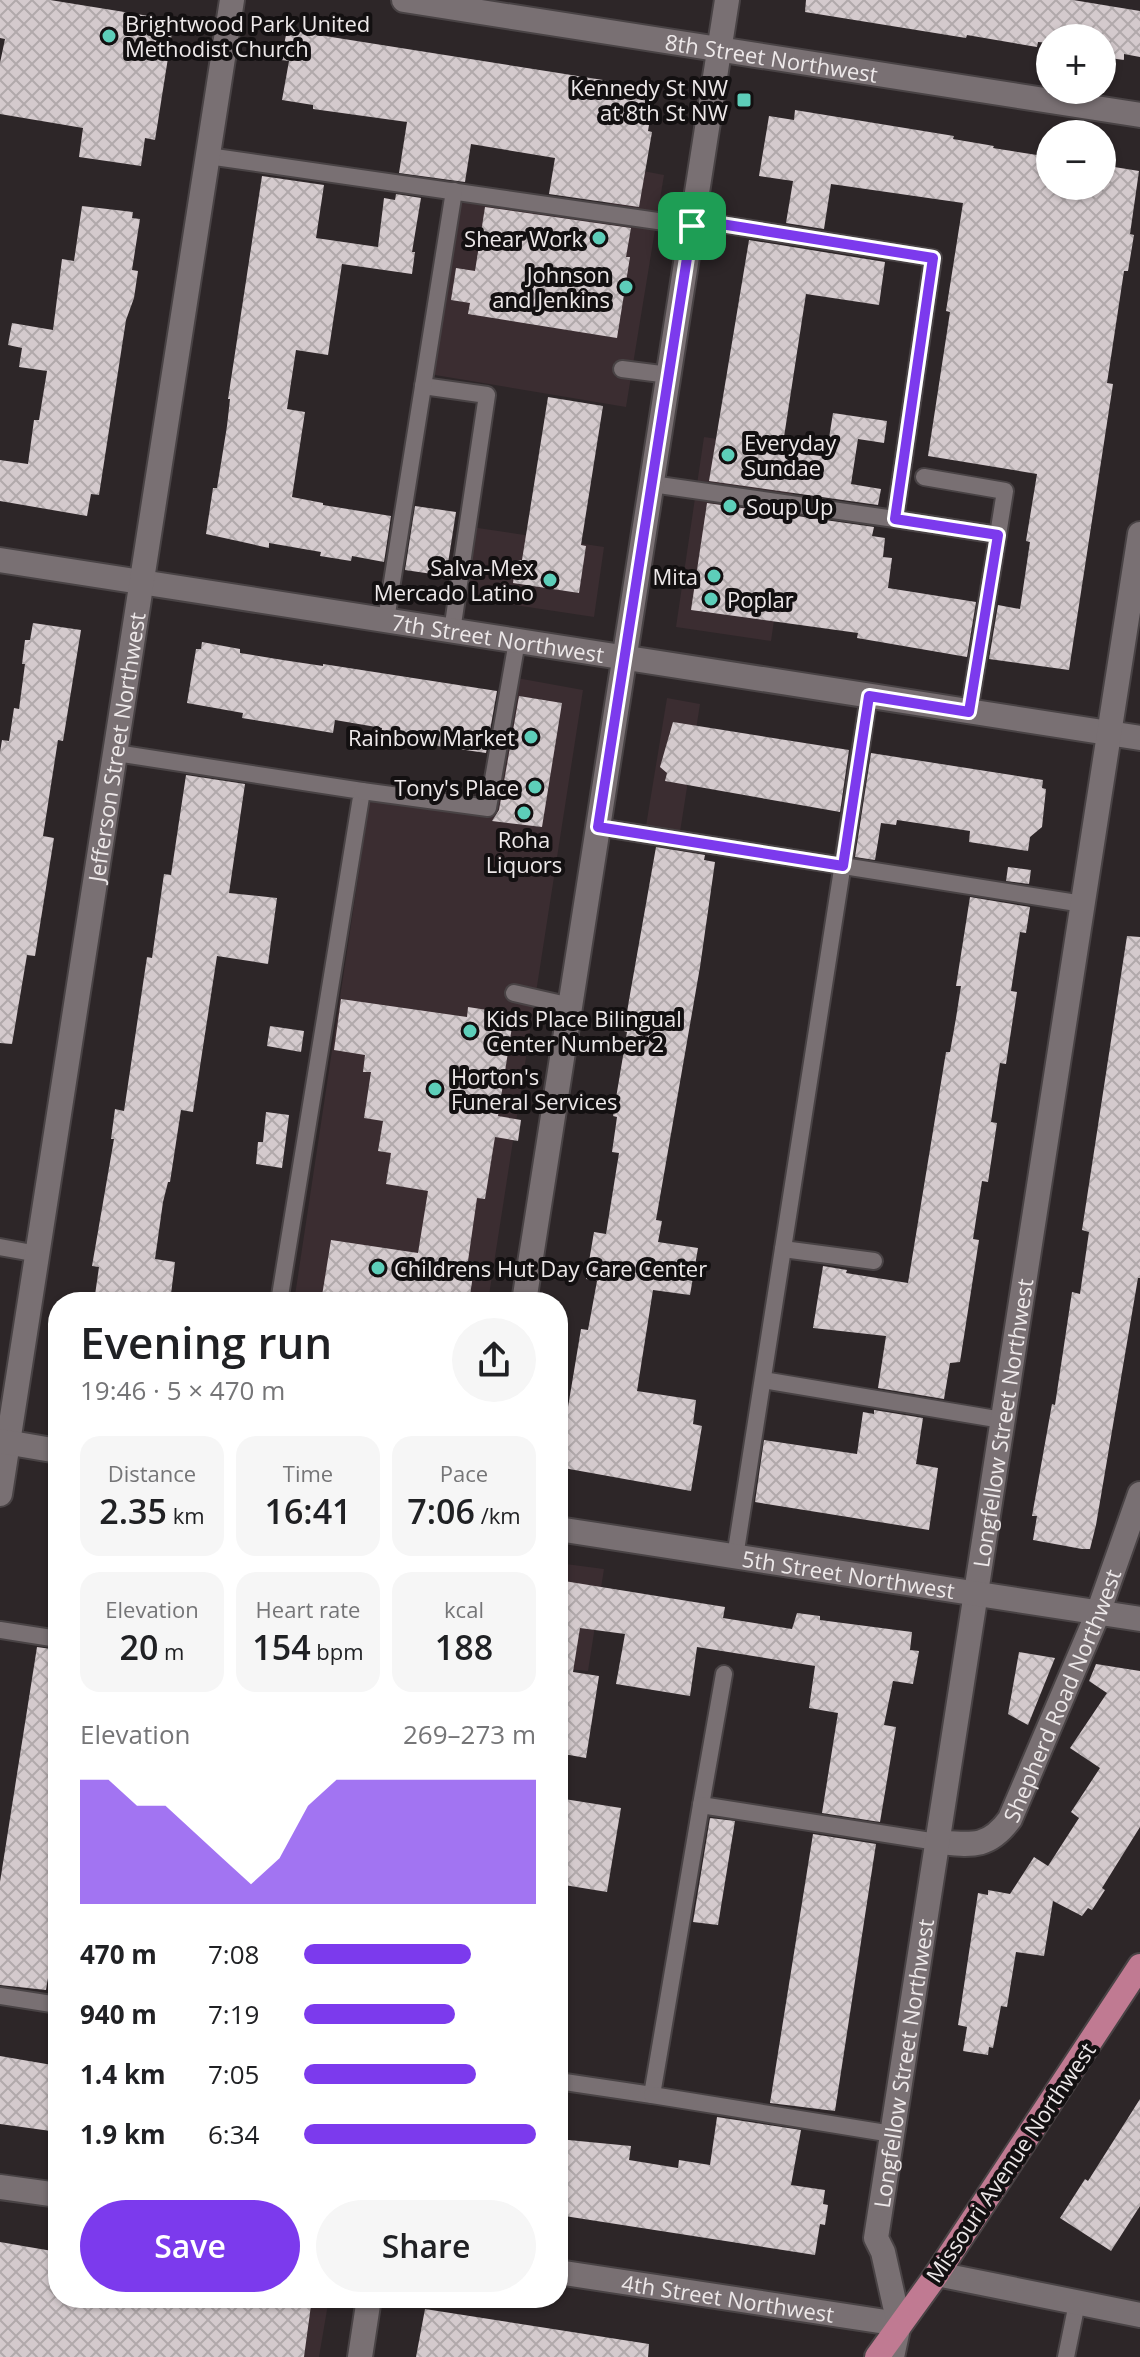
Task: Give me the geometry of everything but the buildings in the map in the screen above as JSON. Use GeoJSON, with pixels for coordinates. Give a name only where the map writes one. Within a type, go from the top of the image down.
{"type":"FeatureCollection","features":[{"type":"Feature","properties":{"kind":"main road","name":"Missouri Avenue Northwest"},"geometry":{"type":"LineString","coordinates":[[877,2357],[937,2274],[1140,1966]]}},
{"type":"Feature","properties":{"kind":"street","name":"Jefferson Street Northwest"},"geometry":{"type":"LineString","coordinates":[[0,1494],[4,1442],[38,1254],[232,0]]}},
{"type":"Feature","properties":{"kind":"street","name":"8th Street Northwest"},"geometry":{"type":"LineString","coordinates":[[408,0],[481,6],[720,50],[1140,115]]}},
{"type":"Feature","properties":{"kind":"street"},"geometry":{"type":"LineString","coordinates":[[526,1292],[727,0]]}},
{"type":"Feature","properties":{"kind":"street","name":"Longfellow Street Northwest"},"geometry":{"type":"LineString","coordinates":[[892,2357],[899,2324],[883,2252],[876,2238],[1140,534]]}},
{"type":"Feature","properties":{"kind":"street","name":"7th Street Northwest"},"geometry":{"type":"LineString","coordinates":[[0,560],[1140,738]]}},
{"type":"Feature","properties":{"kind":"street"},"geometry":{"type":"LineString","coordinates":[[4,1442],[48,1449]]}},
{"type":"Feature","properties":{"kind":"street","name":"Shepherd Road Northwest"},"geometry":{"type":"LineString","coordinates":[[937,1842],[967,1845],[985,1842],[999,1834],[1010,1819],[1098,1613],[1140,1494]]}},
{"type":"Feature","properties":{"kind":"street","name":"5th Street Northwest"},"geometry":{"type":"LineString","coordinates":[[568,1531],[1140,1619]]}},
{"type":"Feature","properties":{"kind":"street"},"geometry":{"type":"LineString","coordinates":[[0,2187],[48,2194]]}},
{"type":"Feature","properties":{"kind":"street","name":"4th Street Northwest"},"geometry":{"type":"LineString","coordinates":[[568,2274],[899,2324]]}},
{"type":"Feature","properties":{"kind":"street"},"geometry":{"type":"LineString","coordinates":[[937,2274],[1140,2315]]}},
{"type":"Feature","properties":{"kind":"street"},"geometry":{"type":"LineString","coordinates":[[360,2357],[367,2308]]}},
{"type":"Feature","properties":{"kind":"lane"},"geometry":{"type":"LineString","coordinates":[[208,156],[692,226],[721,224],[933,258],[895,519]]}},
{"type":"Feature","properties":{"kind":"lane"},"geometry":{"type":"LineString","coordinates":[[386,620],[454,191]]}},
{"type":"Feature","properties":{"kind":"lane"},"geometry":{"type":"LineString","coordinates":[[622,369],[669,375]]}},
{"type":"Feature","properties":{"kind":"lane"},"geometry":{"type":"LineString","coordinates":[[423,386],[487,395],[452,631]]}},
{"type":"Feature","properties":{"kind":"lane"},"geometry":{"type":"LineString","coordinates":[[924,477],[1005,491],[969,712]]}},
{"type":"Feature","properties":{"kind":"lane"},"geometry":{"type":"LineString","coordinates":[[652,484],[998,535]]}},
{"type":"Feature","properties":{"kind":"lane"},"geometry":{"type":"LineString","coordinates":[[116,753],[488,808],[517,641]]}},
{"type":"Feature","properties":{"kind":"lane"},"geometry":{"type":"LineString","coordinates":[[735,1557],[869,696]]}},
{"type":"Feature","properties":{"kind":"lane"},"geometry":{"type":"LineString","coordinates":[[281,1292],[362,791]]}},
{"type":"Feature","properties":{"kind":"lane"},"geometry":{"type":"LineString","coordinates":[[598,827],[1083,904]]}},
{"type":"Feature","properties":{"kind":"lane"},"geometry":{"type":"LineString","coordinates":[[514,993],[571,1006]]}},
{"type":"Feature","properties":{"kind":"lane"},"geometry":{"type":"LineString","coordinates":[[0,1247],[38,1254]]}},
{"type":"Feature","properties":{"kind":"lane"},"geometry":{"type":"LineString","coordinates":[[783,1249],[874,1261]]}},
{"type":"Feature","properties":{"kind":"lane"},"geometry":{"type":"LineString","coordinates":[[763,1380],[1002,1420]]}},
{"type":"Feature","properties":{"kind":"lane"},"geometry":{"type":"LineString","coordinates":[[0,1630],[48,1637]]}},
{"type":"Feature","properties":{"kind":"lane"},"geometry":{"type":"LineString","coordinates":[[652,2095],[724,1674]]}},
{"type":"Feature","properties":{"kind":"lane"},"geometry":{"type":"LineString","coordinates":[[701,1805],[937,1842]]}},
{"type":"Feature","properties":{"kind":"lane"},"geometry":{"type":"LineString","coordinates":[[0,1996],[48,2003]]}},
{"type":"Feature","properties":{"kind":"lane"},"geometry":{"type":"LineString","coordinates":[[568,2082],[892,2134]]}},
{"type":"Feature","properties":{"kind":"lane"},"geometry":{"type":"LineString","coordinates":[[1066,2357],[1077,2303]]}},
{"type":"Feature","properties":{"kind":"shaded area"},"geometry":{"type":"Polygon","coordinates":[[[617,166],[664,175],[626,407],[417,372],[446,185],[609,208],[617,166]]]}},
{"type":"Feature","properties":{"kind":"shaded area"},"geometry":{"type":"Polygon","coordinates":[[[704,437],[799,451],[771,641],[676,627],[704,437]]]}},
{"type":"Feature","properties":{"kind":"shaded area"},"geometry":{"type":"Polygon","coordinates":[[[471,527],[604,547],[594,617],[461,597],[471,527]]]}},
{"type":"Feature","properties":{"kind":"shaded area"},"geometry":{"type":"Polygon","coordinates":[[[517,678],[583,690],[490,1292],[296,1292],[370,799],[489,817],[517,678]]]}},
{"type":"Feature","properties":{"kind":"shaded area"},"geometry":{"type":"Polygon","coordinates":[[[667,698],[700,704],[680,832],[646,826],[667,698]]]}},
{"type":"Feature","properties":{"kind":"shaded area"},"geometry":{"type":"Polygon","coordinates":[[[568,1564],[604,1569],[588,1671],[568,1669],[568,1564]]]}},
{"type":"Feature","properties":{"kind":"shaded area"},"geometry":{"type":"Polygon","coordinates":[[[273,2308],[327,2308],[319,2357],[263,2357],[273,2308]]]}},
{"type":"Feature","properties":{"kind":"place","name":"Brightwood Park United Methodist Church"},"geometry":{"type":"Point","coordinates":[109,36]}},
{"type":"Feature","properties":{"kind":"place","name":"Kennedy St NW at 8th St NW"},"geometry":{"type":"Point","coordinates":[744,100]}},
{"type":"Feature","properties":{"kind":"place","name":"Shear Work"},"geometry":{"type":"Point","coordinates":[599,238]}},
{"type":"Feature","properties":{"kind":"place","name":"Johnson and Jenkins"},"geometry":{"type":"Point","coordinates":[626,287]}},
{"type":"Feature","properties":{"kind":"place","name":"Everyday Sundae"},"geometry":{"type":"Point","coordinates":[728,455]}},
{"type":"Feature","properties":{"kind":"place","name":"Soup Up"},"geometry":{"type":"Point","coordinates":[730,506]}},
{"type":"Feature","properties":{"kind":"place","name":"Mita"},"geometry":{"type":"Point","coordinates":[714,576]}},
{"type":"Feature","properties":{"kind":"place","name":"Salva-Mex Mercado Latino"},"geometry":{"type":"Point","coordinates":[550,580]}},
{"type":"Feature","properties":{"kind":"place","name":"Poplar"},"geometry":{"type":"Point","coordinates":[711,599]}},
{"type":"Feature","properties":{"kind":"place","name":"Rainbow Market"},"geometry":{"type":"Point","coordinates":[531,737]}},
{"type":"Feature","properties":{"kind":"place","name":"Tony's Place"},"geometry":{"type":"Point","coordinates":[535,787]}},
{"type":"Feature","properties":{"kind":"place","name":"Roha Liquors"},"geometry":{"type":"Point","coordinates":[524,813]}},
{"type":"Feature","properties":{"kind":"place","name":"Kids Place Bilingual Center Number 2"},"geometry":{"type":"Point","coordinates":[470,1031]}},
{"type":"Feature","properties":{"kind":"place","name":"Horton's Funeral Services"},"geometry":{"type":"Point","coordinates":[435,1089]}},
{"type":"Feature","properties":{"kind":"place","name":"Childrens Hut Day Care Center"},"geometry":{"type":"Point","coordinates":[378,1268]}},
{"type":"Feature","properties":{"kind":"route"},"geometry":{"type":"LineString","coordinates":[[721,224],[933,258],[895,519],[998,535],[969,712],[869,696],[843,866],[598,827],[692,226],[721,224]]}}]}
